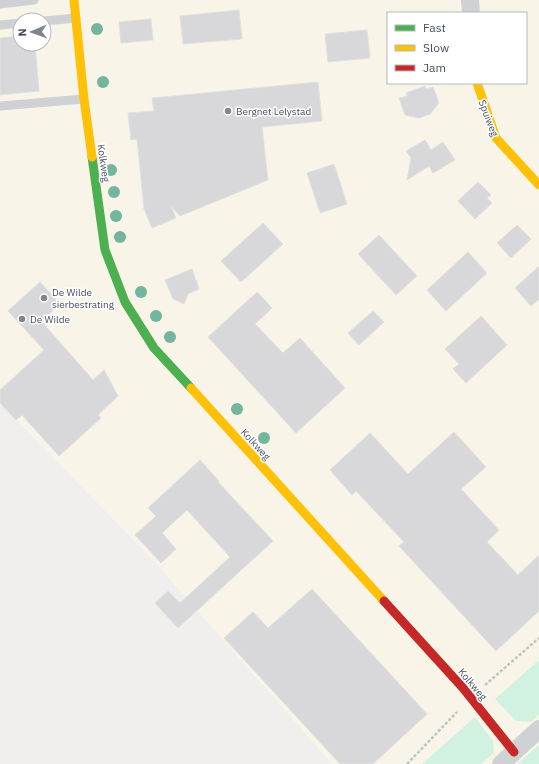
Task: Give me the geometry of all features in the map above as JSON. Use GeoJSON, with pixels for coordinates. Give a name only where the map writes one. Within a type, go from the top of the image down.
{"type":"FeatureCollection","features":[{"type":"Feature","properties":{"kind":"street","name":"Kolkweg"},"geometry":{"type":"LineString","coordinates":[[74,0],[84,99],[105,250],[125,302],[154,348],[463,688],[514,752]]}},
{"type":"Feature","properties":{"kind":"street"},"geometry":{"type":"LineString","coordinates":[[470,0],[471,12]]}},
{"type":"Feature","properties":{"kind":"street","name":"Spuiweg"},"geometry":{"type":"LineString","coordinates":[[477,84],[496,138],[539,185]]}},
{"type":"Feature","properties":{"kind":"street"},"geometry":{"type":"LineString","coordinates":[[501,764],[539,729]]}},
{"type":"Feature","properties":{"kind":"lane"},"geometry":{"type":"LineString","coordinates":[[0,4],[34,0]]}},
{"type":"Feature","properties":{"kind":"lane"},"geometry":{"type":"LineString","coordinates":[[52,20],[76,18]]}},
{"type":"Feature","properties":{"kind":"lane"},"geometry":{"type":"LineString","coordinates":[[0,25],[12,24]]}},
{"type":"Feature","properties":{"kind":"lane"},"geometry":{"type":"LineString","coordinates":[[0,106],[84,99]]}},
{"type":"Feature","properties":{"kind":"shaded area"},"geometry":{"type":"Polygon","coordinates":[[[0,0],[539,0],[539,764],[332,764],[153,560],[0,403],[0,0]]]}},
{"type":"Feature","properties":{"kind":"green space"},"geometry":{"type":"Polygon","coordinates":[[[539,660],[539,714],[531,722],[516,721],[495,699],[539,660]]]}},
{"type":"Feature","properties":{"kind":"green space"},"geometry":{"type":"Polygon","coordinates":[[[475,717],[493,741],[494,753],[481,764],[422,764],[475,717]]]}},
{"type":"Feature","properties":{"kind":"green space"},"geometry":{"type":"Polygon","coordinates":[[[539,745],[539,764],[517,764],[539,745]]]}},
{"type":"Feature","properties":{"kind":"building"},"geometry":{"type":"Polygon","coordinates":[[[239,10],[242,39],[183,44],[180,16],[239,10]]]}},
{"type":"Feature","properties":{"kind":"building"},"geometry":{"type":"Polygon","coordinates":[[[151,19],[153,40],[121,43],[119,22],[151,19]]]}},
{"type":"Feature","properties":{"kind":"building"},"geometry":{"type":"Polygon","coordinates":[[[367,30],[370,58],[328,62],[325,34],[367,30]]]}},
{"type":"Feature","properties":{"kind":"building"},"geometry":{"type":"Polygon","coordinates":[[[12,37],[12,52],[36,52],[39,91],[0,95],[0,38],[12,37]]]}},
{"type":"Feature","properties":{"kind":"building"},"geometry":{"type":"Polygon","coordinates":[[[318,82],[322,121],[262,127],[268,180],[180,216],[171,206],[176,218],[152,228],[144,209],[137,139],[131,140],[128,113],[154,111],[152,98],[318,82]]]}},
{"type":"Feature","properties":{"kind":"building"},"geometry":{"type":"Polygon","coordinates":[[[425,86],[426,89],[433,87],[439,103],[430,114],[419,118],[405,115],[399,98],[407,96],[406,93],[425,86]]]}},
{"type":"Feature","properties":{"kind":"building"},"geometry":{"type":"Polygon","coordinates":[[[425,140],[431,150],[443,142],[455,160],[433,173],[429,166],[407,180],[411,158],[406,151],[425,140]]]}},
{"type":"Feature","properties":{"kind":"building"},"geometry":{"type":"Polygon","coordinates":[[[334,164],[347,204],[320,213],[307,173],[334,164]]]}},
{"type":"Feature","properties":{"kind":"building"},"geometry":{"type":"Polygon","coordinates":[[[478,182],[491,195],[487,198],[492,203],[475,219],[458,201],[478,182]]]}},
{"type":"Feature","properties":{"kind":"building"},"geometry":{"type":"Polygon","coordinates":[[[263,223],[283,244],[241,282],[221,261],[263,223]]]}},
{"type":"Feature","properties":{"kind":"building"},"geometry":{"type":"Polygon","coordinates":[[[517,225],[531,239],[511,258],[497,243],[517,225]]]}},
{"type":"Feature","properties":{"kind":"building"},"geometry":{"type":"Polygon","coordinates":[[[379,235],[417,276],[396,295],[358,254],[379,235]]]}},
{"type":"Feature","properties":{"kind":"building"},"geometry":{"type":"Polygon","coordinates":[[[468,252],[487,273],[446,311],[427,290],[468,252]]]}},
{"type":"Feature","properties":{"kind":"building"},"geometry":{"type":"Polygon","coordinates":[[[539,266],[539,299],[531,306],[515,288],[539,266]]]}},
{"type":"Feature","properties":{"kind":"building"},"geometry":{"type":"Polygon","coordinates":[[[192,269],[199,289],[188,294],[184,304],[173,299],[165,280],[192,269]]]}},
{"type":"Feature","properties":{"kind":"building"},"geometry":{"type":"Polygon","coordinates":[[[40,282],[60,304],[41,321],[93,380],[104,370],[118,396],[98,415],[101,418],[59,456],[22,415],[16,420],[0,403],[0,390],[44,350],[8,311],[40,282]]]}},
{"type":"Feature","properties":{"kind":"building"},"geometry":{"type":"Polygon","coordinates":[[[257,292],[272,308],[255,324],[283,353],[300,338],[345,388],[296,433],[208,337],[257,292]]]}},
{"type":"Feature","properties":{"kind":"building"},"geometry":{"type":"Polygon","coordinates":[[[373,311],[384,322],[359,345],[348,333],[373,311]]]}},
{"type":"Feature","properties":{"kind":"building"},"geometry":{"type":"Polygon","coordinates":[[[481,316],[507,345],[466,383],[453,369],[459,364],[445,349],[481,316]]]}},
{"type":"Feature","properties":{"kind":"building"},"geometry":{"type":"Polygon","coordinates":[[[454,432],[486,467],[461,489],[499,530],[487,542],[518,575],[539,555],[539,611],[496,651],[399,546],[404,542],[356,491],[352,495],[330,470],[370,433],[408,474],[454,432]]]}},
{"type":"Feature","properties":{"kind":"building"},"geometry":{"type":"Polygon","coordinates":[[[200,460],[219,481],[218,482],[273,541],[178,628],[155,603],[168,591],[180,603],[230,557],[187,510],[162,533],[176,549],[161,563],[135,535],[156,516],[148,508],[200,460]]]}},
{"type":"Feature","properties":{"kind":"building"},"geometry":{"type":"Polygon","coordinates":[[[312,589],[427,714],[373,764],[340,764],[224,638],[253,612],[268,628],[312,589]]]}},
{"type":"Feature","properties":{"kind":"traffic: fast"},"geometry":{"type":"LineString","coordinates":[[92,157],[105,250],[125,302],[154,348],[191,388]]}},
{"type":"Feature","properties":{"kind":"traffic: slow"},"geometry":{"type":"LineString","coordinates":[[74,0],[84,99],[92,157]]}},
{"type":"Feature","properties":{"kind":"traffic: slow"},"geometry":{"type":"LineString","coordinates":[[477,84],[496,138],[539,185]]}},
{"type":"Feature","properties":{"kind":"traffic: slow"},"geometry":{"type":"LineString","coordinates":[[191,388],[384,601]]}},
{"type":"Feature","properties":{"kind":"traffic: jam"},"geometry":{"type":"LineString","coordinates":[[384,601],[463,688],[514,752]]}},
{"type":"Feature","properties":{"kind":"place","name":"Bergnet Lelystad"},"geometry":{"type":"Point","coordinates":[228,111]}},
{"type":"Feature","properties":{"kind":"place","name":"De Wilde sierbestrating"},"geometry":{"type":"Point","coordinates":[44,298]}},
{"type":"Feature","properties":{"kind":"place","name":"De Wilde"},"geometry":{"type":"Point","coordinates":[22,319]}}]}
